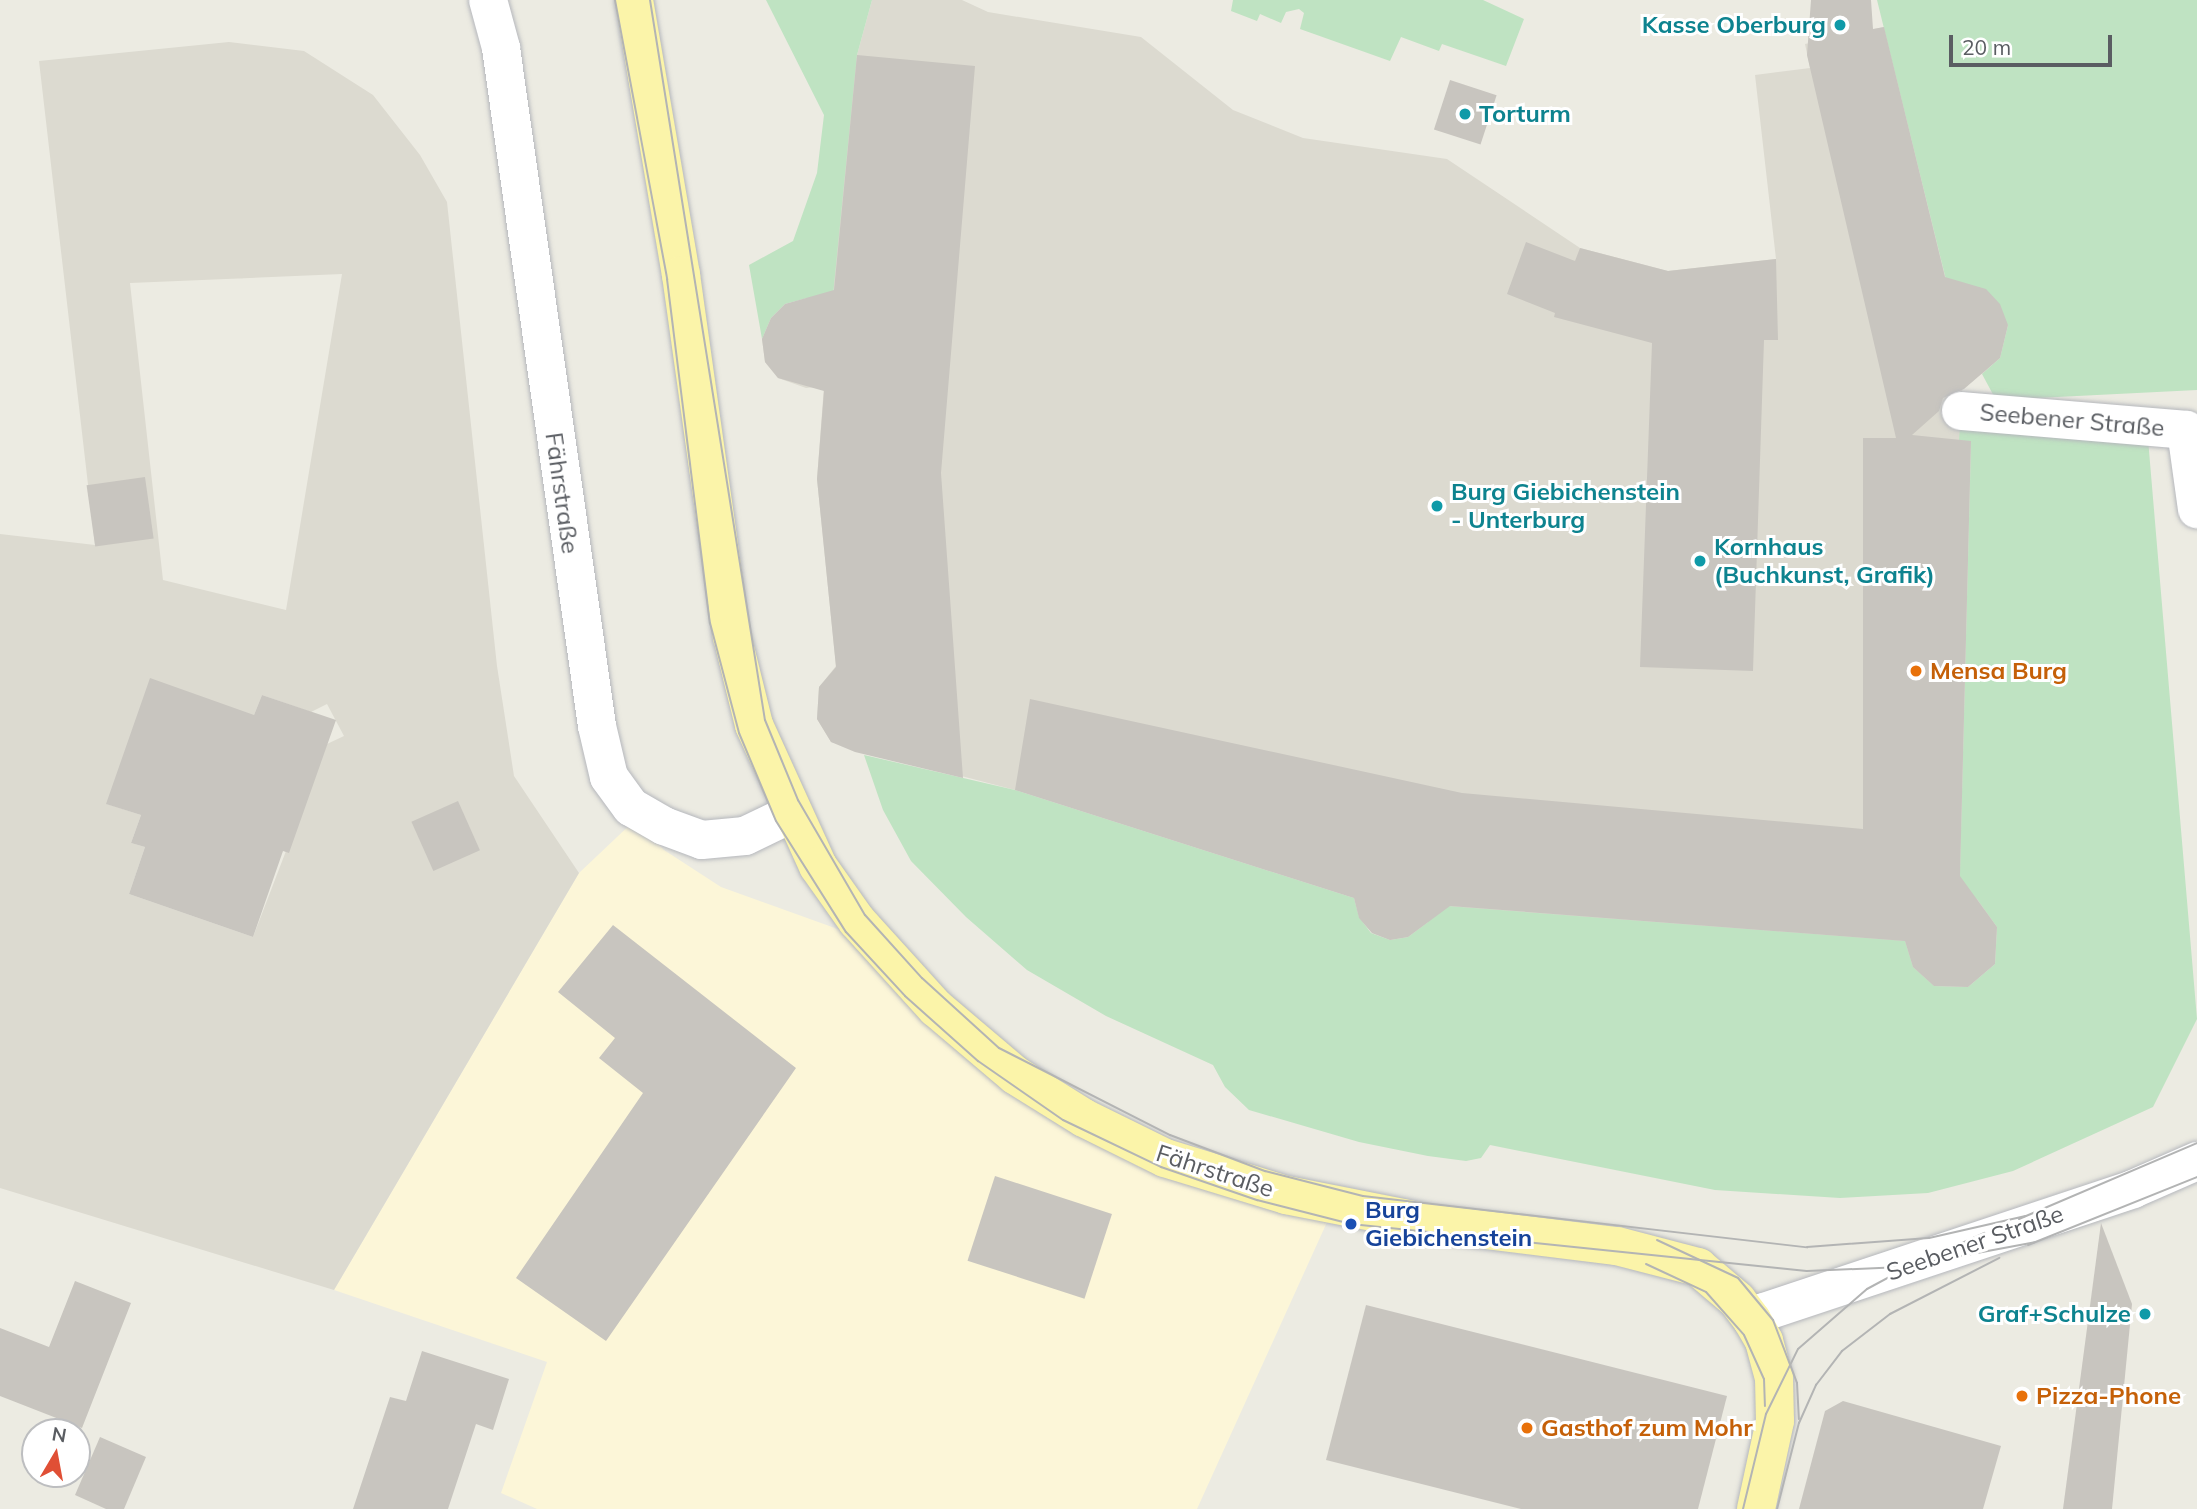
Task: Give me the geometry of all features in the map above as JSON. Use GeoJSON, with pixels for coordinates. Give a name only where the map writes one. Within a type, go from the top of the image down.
{"type":"FeatureCollection","features":[{"type":"Feature","properties":{"kind":"main road","name":"Fährstraße"},"geometry":{"type":"LineString","coordinates":[[634,0],[681,275],[732,636],[754,725],[792,814],[818,866],[857,921],[936,1008],[1015,1075],[1084,1118],[1165,1158],[1286,1195],[1429,1223],[1617,1245],[1678,1260],[1715,1279],[1752,1320],[1764,1341],[1774,1378],[1775,1421],[1756,1509]]}},
{"type":"Feature","properties":{"kind":"street","name":"Fährstraße"},"geometry":{"type":"LineString","coordinates":[[488,0],[501,48],[595,712],[609,777],[631,807],[664,827],[702,839],[745,836],[792,814]]}},
{"type":"Feature","properties":{"kind":"street","name":"Seebener Straße"},"geometry":{"type":"LineString","coordinates":[[1961,411],[2186,430],[2197,509]]}},
{"type":"Feature","properties":{"kind":"street","name":"Seebener Straße"},"geometry":{"type":"LineString","coordinates":[[1752,1320],[1765,1312],[2133,1189],[2197,1161]]}},
{"type":"Feature","properties":{"kind":"shaded area"},"geometry":{"type":"Polygon","coordinates":[[[872,0],[962,0],[988,12],[1141,37],[1233,110],[1303,138],[1447,159],[1580,248],[1668,271],[1776,259],[1755,75],[1810,68],[1805,44],[1884,27],[1948,288],[2008,325],[2000,358],[1982,374],[1963,375],[1961,411],[1971,441],[1960,870],[1997,927],[1995,964],[1968,987],[1934,986],[1434,905],[1428,922],[1408,937],[1390,940],[1372,933],[1359,918],[1354,898],[1015,790],[831,742],[817,719],[819,687],[836,666],[817,479],[824,386],[806,388],[778,378],[765,362],[762,339],[771,318],[785,304],[819,299],[857,55],[872,0]]]}},
{"type":"Feature","properties":{"kind":"shaded area"},"geometry":{"type":"Polygon","coordinates":[[[229,42],[304,51],[373,95],[420,155],[447,202],[497,666],[514,776],[579,873],[334,1290],[0,1188],[0,534],[95,545],[39,61],[229,42]],[[342,274],[130,283],[163,580],[286,610],[342,274]],[[262,695],[254,715],[107,804],[141,815],[131,843],[145,847],[129,894],[253,937],[327,744],[344,736],[327,704],[311,712],[262,695]]]}},
{"type":"Feature","properties":{"kind":"shaded area"},"geometry":{"type":"Polygon","coordinates":[[[635,820],[664,850],[721,887],[846,932],[978,1061],[1328,1220],[1197,1509],[537,1509],[501,1493],[547,1362],[334,1290],[579,873],[635,820]]]}},
{"type":"Feature","properties":{"kind":"green space"},"geometry":{"type":"Polygon","coordinates":[[[766,0],[872,0],[857,55],[832,305],[807,298],[785,304],[771,318],[762,339],[749,265],[793,241],[817,173],[824,115],[766,0]]]}},
{"type":"Feature","properties":{"kind":"green space"},"geometry":{"type":"Polygon","coordinates":[[[1233,0],[1483,0],[1524,19],[1506,66],[1442,44],[1439,51],[1401,37],[1390,61],[1300,29],[1304,13],[1299,9],[1286,12],[1281,23],[1260,14],[1257,21],[1231,11],[1233,0]]]}},
{"type":"Feature","properties":{"kind":"green space"},"geometry":{"type":"Polygon","coordinates":[[[1877,0],[2197,0],[2197,390],[1996,400],[1982,374],[2000,358],[2008,325],[1948,288],[1877,0]]]}},
{"type":"Feature","properties":{"kind":"green space"},"geometry":{"type":"Polygon","coordinates":[[[1961,411],[2147,427],[2197,1019],[2153,1107],[2013,1171],[1928,1193],[1840,1198],[1715,1190],[1490,1145],[1481,1158],[1466,1161],[1428,1156],[1359,1142],[1249,1110],[1225,1087],[1213,1065],[1106,1016],[1027,970],[966,917],[911,861],[883,810],[864,755],[1015,790],[1354,898],[1359,917],[1371,933],[1390,940],[1408,937],[1428,922],[1434,905],[1905,941],[1913,967],[1934,986],[1968,987],[1995,964],[1997,927],[1977,899],[1944,892],[1960,870],[1971,442],[1959,440],[1961,411]]]}},
{"type":"Feature","properties":{"kind":"building"},"geometry":{"type":"Polygon","coordinates":[[[1811,0],[1871,0],[1873,29],[1884,27],[1945,277],[1986,289],[2000,304],[2008,325],[2000,358],[1964,389],[1943,398],[1939,411],[1912,435],[1971,441],[1960,876],[1997,927],[1995,964],[1968,987],[1934,986],[1913,967],[1905,941],[1450,906],[1408,937],[1390,940],[1372,933],[1359,918],[1354,898],[1015,790],[1030,699],[1462,793],[1863,829],[1863,438],[1896,438],[1807,55],[1811,0]]]}},
{"type":"Feature","properties":{"kind":"building"},"geometry":{"type":"Polygon","coordinates":[[[857,55],[975,66],[941,473],[963,778],[855,752],[831,742],[817,719],[819,687],[836,667],[817,479],[824,391],[778,378],[765,362],[762,339],[771,318],[785,304],[834,290],[857,55]]]}},
{"type":"Feature","properties":{"kind":"building","name":"Torturm"},"geometry":{"type":"Polygon","coordinates":[[[1450,80],[1497,95],[1481,145],[1434,129],[1450,80]]]}},
{"type":"Feature","properties":{"kind":"building"},"geometry":{"type":"Polygon","coordinates":[[[1526,242],[1575,261],[1580,248],[1668,271],[1776,259],[1778,340],[1764,340],[1753,671],[1640,667],[1652,343],[1554,317],[1555,313],[1507,294],[1526,242]]]}},
{"type":"Feature","properties":{"kind":"building"},"geometry":{"type":"Polygon","coordinates":[[[145,477],[154,538],[95,547],[87,485],[145,477]]]}},
{"type":"Feature","properties":{"kind":"building"},"geometry":{"type":"Polygon","coordinates":[[[150,678],[254,715],[262,695],[336,720],[289,853],[283,851],[253,937],[129,894],[145,847],[131,843],[141,815],[106,804],[150,678]]]}},
{"type":"Feature","properties":{"kind":"building"},"geometry":{"type":"Polygon","coordinates":[[[458,801],[480,850],[433,871],[411,822],[458,801]]]}},
{"type":"Feature","properties":{"kind":"building"},"geometry":{"type":"Polygon","coordinates":[[[613,925],[796,1068],[606,1341],[516,1278],[643,1093],[599,1058],[615,1038],[558,992],[613,925]]]}},
{"type":"Feature","properties":{"kind":"building"},"geometry":{"type":"Polygon","coordinates":[[[995,1176],[1112,1214],[1084,1299],[967,1261],[995,1176]]]}},
{"type":"Feature","properties":{"kind":"building"},"geometry":{"type":"Polygon","coordinates":[[[2101,1223],[2132,1304],[2112,1509],[2063,1509],[2101,1223]]]}},
{"type":"Feature","properties":{"kind":"building"},"geometry":{"type":"Polygon","coordinates":[[[75,1281],[131,1303],[86,1418],[56,1418],[0,1396],[0,1328],[49,1347],[75,1281]]]}},
{"type":"Feature","properties":{"kind":"building","name":"Gasthof zum Mohr"},"geometry":{"type":"Polygon","coordinates":[[[1366,1305],[1727,1396],[1698,1509],[1521,1509],[1326,1460],[1366,1305]]]}},
{"type":"Feature","properties":{"kind":"building"},"geometry":{"type":"Polygon","coordinates":[[[422,1351],[509,1379],[493,1430],[476,1424],[448,1509],[353,1509],[390,1397],[406,1401],[422,1351]]]}},
{"type":"Feature","properties":{"kind":"building"},"geometry":{"type":"Polygon","coordinates":[[[1843,1401],[2001,1446],[1983,1509],[1799,1509],[1825,1411],[1843,1401]]]}},
{"type":"Feature","properties":{"kind":"building"},"geometry":{"type":"Polygon","coordinates":[[[100,1437],[146,1457],[124,1509],[106,1509],[75,1495],[78,1488],[91,1488],[91,1458],[100,1437]]]}},
{"type":"Feature","properties":{"kind":"tram line"},"geometry":{"type":"LineString","coordinates":[[615,0],[667,279],[710,623],[739,733],[776,821],[846,932],[905,996],[978,1061],[1063,1120],[1161,1167],[1257,1200],[1351,1224],[1807,1271],[1902,1267],[2035,1242]]}},
{"type":"Feature","properties":{"kind":"tram line"},"geometry":{"type":"LineString","coordinates":[[650,0],[765,720],[798,800],[865,915],[922,978],[999,1048],[1170,1135],[1265,1171],[1363,1196],[1807,1247],[1929,1238],[2026,1216]]}},
{"type":"Feature","properties":{"kind":"tram line"},"geometry":{"type":"LineString","coordinates":[[2019,1219],[2197,1143]]}},
{"type":"Feature","properties":{"kind":"tram line"},"geometry":{"type":"LineString","coordinates":[[2028,1245],[2197,1177]]}},
{"type":"Feature","properties":{"kind":"tram line"},"geometry":{"type":"LineString","coordinates":[[1926,1259],[1984,1233]]}},
{"type":"Feature","properties":{"kind":"tram line"},"geometry":{"type":"LineString","coordinates":[[1657,1240],[1738,1278],[1773,1320],[1797,1383],[1799,1419]]}},
{"type":"Feature","properties":{"kind":"tram line"},"geometry":{"type":"LineString","coordinates":[[1777,1509],[1799,1423],[1816,1385],[1842,1351],[1890,1314],[1999,1258]]}},
{"type":"Feature","properties":{"kind":"tram line"},"geometry":{"type":"LineString","coordinates":[[1646,1264],[1706,1292],[1744,1335],[1764,1379],[1765,1406]]}},
{"type":"Feature","properties":{"kind":"tram line"},"geometry":{"type":"LineString","coordinates":[[1743,1509],[1766,1414],[1798,1349],[1867,1289],[1904,1269]]}},
{"type":"Feature","properties":{"kind":"place","name":"Kasse Oberburg"},"geometry":{"type":"Point","coordinates":[1840,25]}},
{"type":"Feature","properties":{"kind":"place","name":"Torturm"},"geometry":{"type":"Point","coordinates":[1465,114]}},
{"type":"Feature","properties":{"kind":"place","name":"Burg Giebichenstein - Unterburg"},"geometry":{"type":"Point","coordinates":[1437,506]}},
{"type":"Feature","properties":{"kind":"place","name":"Kornhaus (Buchkunst, Grafik)"},"geometry":{"type":"Point","coordinates":[1700,561]}},
{"type":"Feature","properties":{"kind":"place","name":"Mensa Burg"},"geometry":{"type":"Point","coordinates":[1916,671]}},
{"type":"Feature","properties":{"kind":"place","name":"Burg Giebichenstein"},"geometry":{"type":"Point","coordinates":[1351,1224]}},
{"type":"Feature","properties":{"kind":"place","name":"Graf+Schulze"},"geometry":{"type":"Point","coordinates":[2145,1314]}},
{"type":"Feature","properties":{"kind":"place","name":"Pizza-Phone"},"geometry":{"type":"Point","coordinates":[2022,1396]}},
{"type":"Feature","properties":{"kind":"place","name":"Gasthof zum Mohr"},"geometry":{"type":"Point","coordinates":[1527,1428]}}]}
